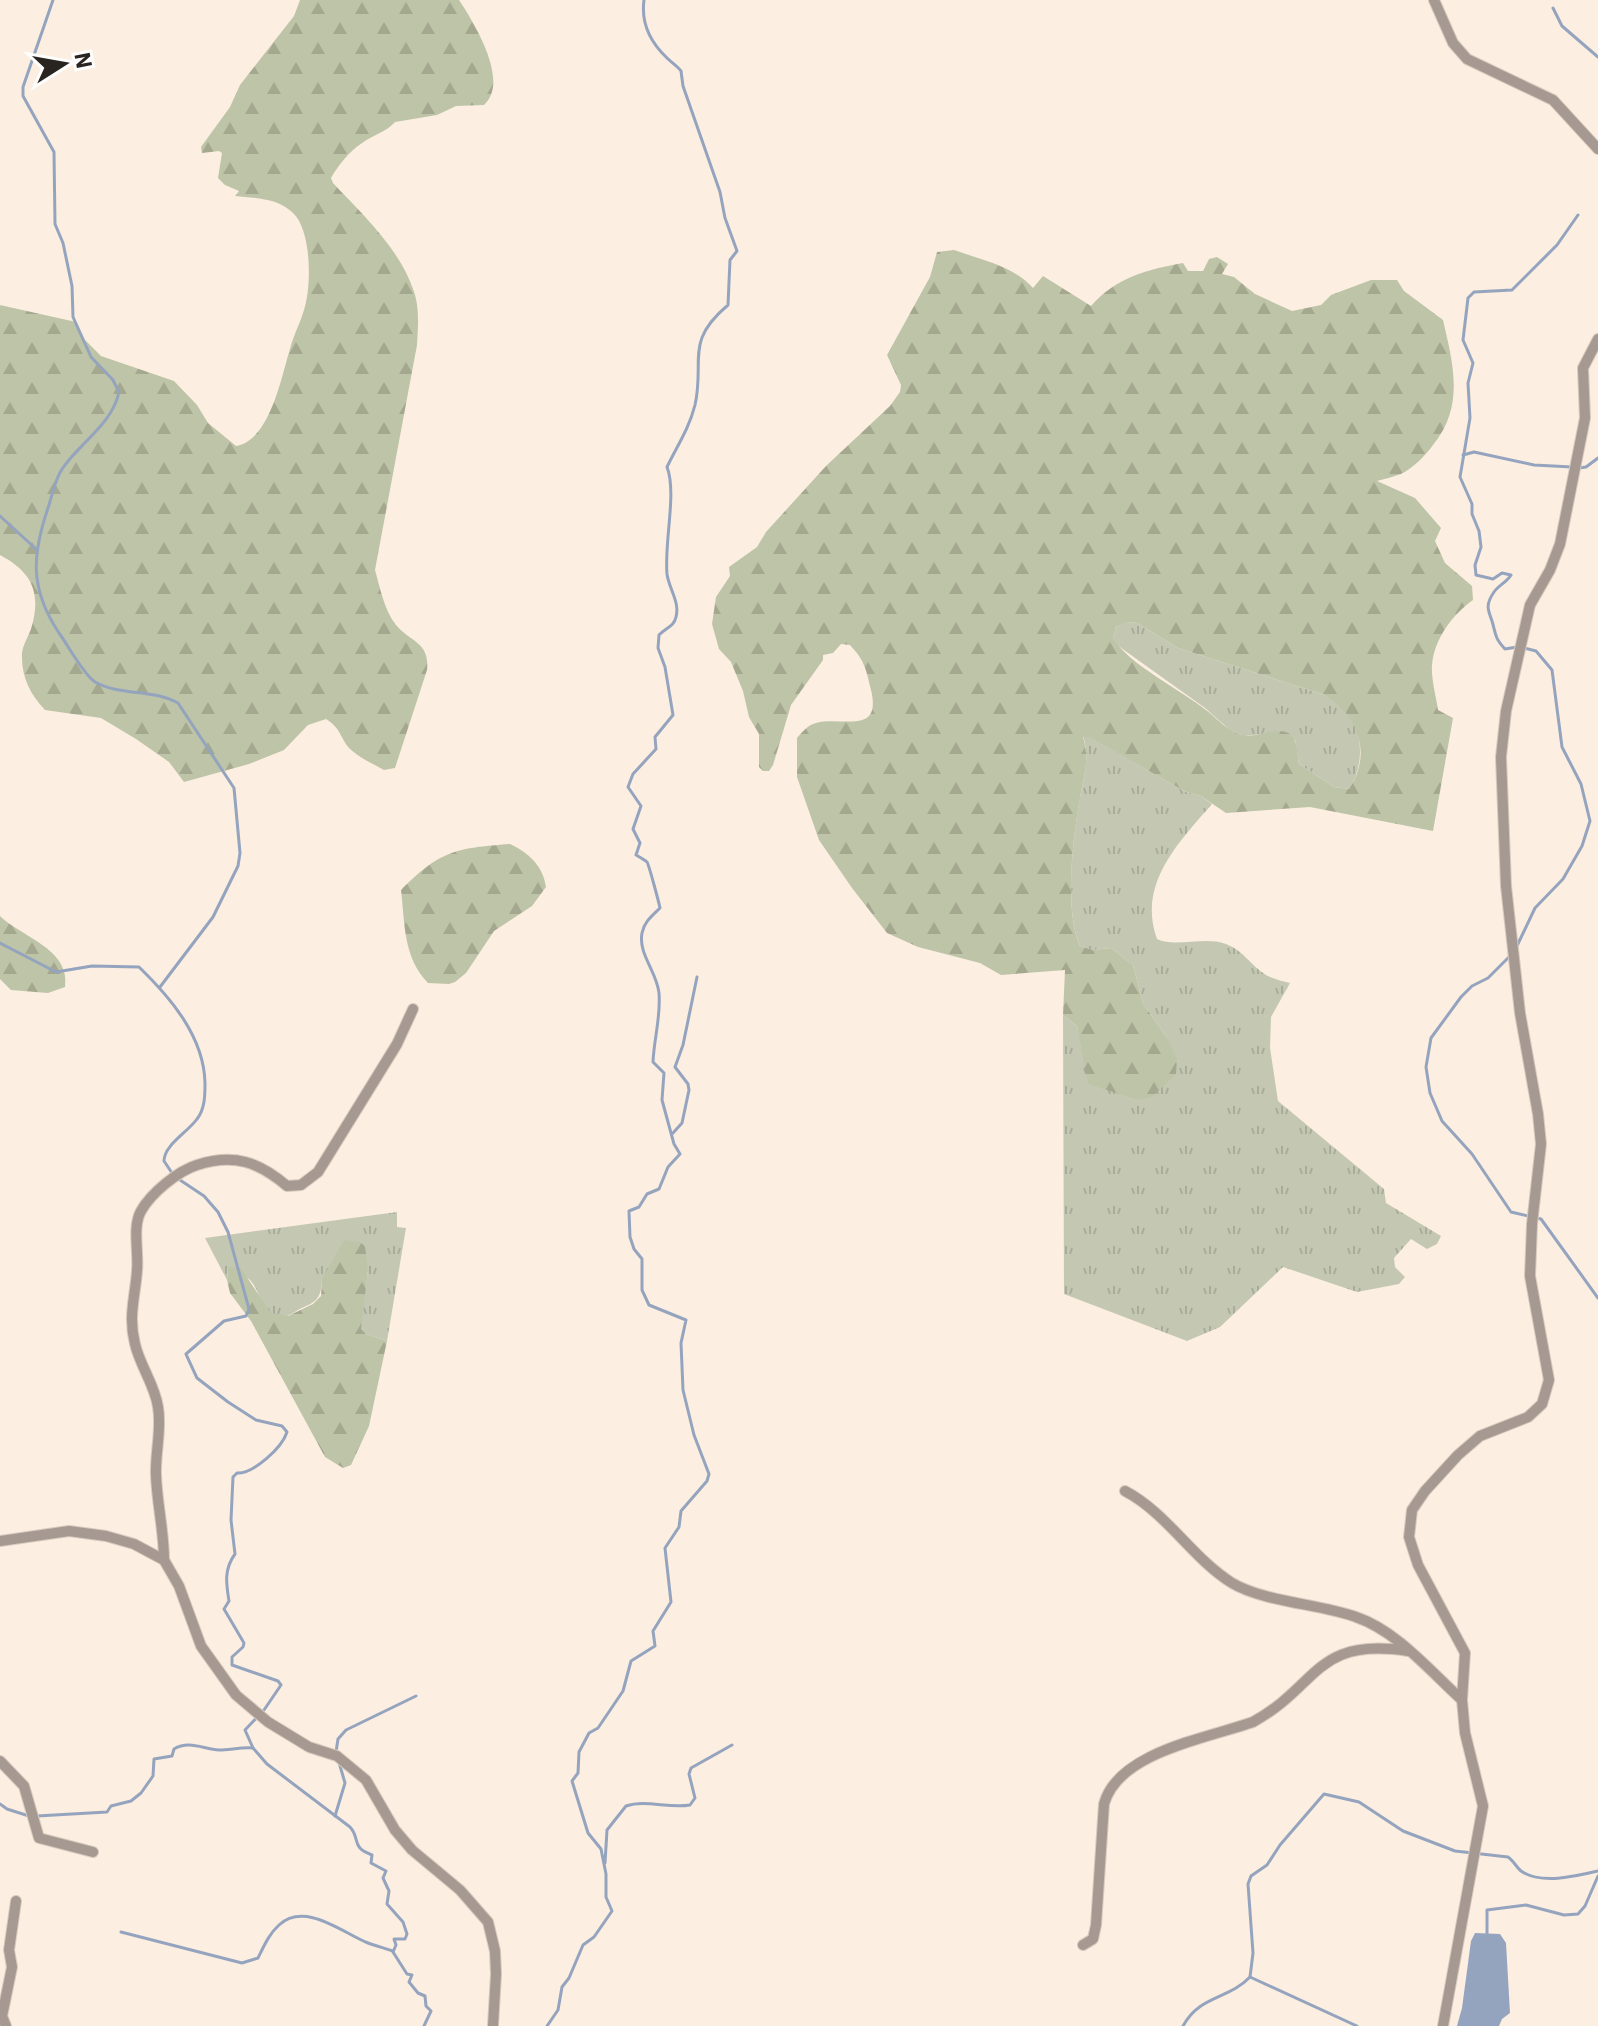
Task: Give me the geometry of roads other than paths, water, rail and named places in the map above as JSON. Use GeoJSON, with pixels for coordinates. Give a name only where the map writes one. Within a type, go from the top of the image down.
{"type":"FeatureCollection","features":[{"type":"Feature","properties":{"kind":"street"},"geometry":{"type":"LineString","coordinates":[[1434,0],[1453,43],[1467,59],[1553,100],[1598,149]]}},
{"type":"Feature","properties":{"kind":"street"},"geometry":{"type":"LineString","coordinates":[[1443,2026],[1483,1806],[1465,1733],[1462,1700],[1465,1653],[1418,1565],[1409,1537],[1412,1510],[1442,1473],[1480,1436],[1528,1417],[1535,1411],[1542,1404],[1549,1380],[1530,1276],[1541,1144],[1520,1013],[1506,886],[1501,757],[1506,711],[1530,605],[1550,570],[1560,544],[1585,418],[1583,368],[1598,339]]}},
{"type":"Feature","properties":{"kind":"street"},"geometry":{"type":"LineString","coordinates":[[413,1009],[397,1044],[318,1172],[301,1185],[287,1186],[268,1170],[252,1163],[212,1160],[187,1168],[153,1196],[140,1211],[137,1224],[137,1275],[132,1323],[135,1346],[159,1408],[155,1470],[157,1504],[164,1534],[164,1560],[179,1586],[201,1646],[220,1677],[268,1722],[309,1747],[337,1756],[366,1780],[395,1830],[412,1850],[460,1890],[488,1922],[495,1951],[493,2026]]}},
{"type":"Feature","properties":{"kind":"street"},"geometry":{"type":"LineString","coordinates":[[1125,1491],[1140,1499],[1207,1566],[1235,1585],[1357,1617],[1385,1632],[1462,1700]]}},
{"type":"Feature","properties":{"kind":"street"},"geometry":{"type":"LineString","coordinates":[[0,1541],[69,1531],[134,1544],[164,1560]]}},
{"type":"Feature","properties":{"kind":"street"},"geometry":{"type":"LineString","coordinates":[[1083,1945],[1093,1939],[1096,1925],[1104,1804],[1115,1781],[1132,1765],[1253,1722],[1321,1666],[1345,1652],[1368,1647],[1408,1651]]}},
{"type":"Feature","properties":{"kind":"street"},"geometry":{"type":"LineString","coordinates":[[0,1761],[24,1786],[39,1838],[93,1852]]}},
{"type":"Feature","properties":{"kind":"street"},"geometry":{"type":"LineString","coordinates":[[6,2026],[2,2016],[12,1967],[9,1950],[16,1901]]}},
{"type":"Feature","properties":{"kind":"water"},"geometry":{"type":"Polygon","coordinates":[[[1475,1933],[1500,1934],[1506,1943],[1510,2013],[1499,2026],[1457,2026],[1471,1941],[1475,1933]]]}},
{"type":"Feature","properties":{"kind":"waterway"},"geometry":{"type":"LineString","coordinates":[[53,0],[23,87],[23,96],[54,152],[55,224],[63,243],[72,286],[73,317],[91,357],[113,380],[119,392],[104,422],[72,456],[57,479],[39,539],[38,586],[49,617],[90,678],[115,689],[158,696],[178,703],[234,788],[240,853],[238,866],[213,917],[160,987]]}},
{"type":"Feature","properties":{"kind":"waterway"},"geometry":{"type":"LineString","coordinates":[[547,2026],[558,2010],[562,1987],[583,1945],[594,1937],[612,1911],[606,1897],[601,1849],[588,1833],[572,1781],[578,1773],[579,1752],[589,1733],[598,1728],[623,1691],[631,1661],[655,1646],[653,1631],[671,1602],[665,1548],[679,1527],[681,1511],[707,1481],[709,1474],[694,1435],[683,1390],[681,1343],[686,1320],[649,1305],[642,1290],[642,1259],[630,1237],[629,1211],[639,1207],[647,1194],[659,1189],[668,1167],[680,1154],[674,1144],[662,1100],[664,1073],[653,1062],[659,993],[642,941],[645,926],[660,908],[647,862],[636,855],[640,843],[633,829],[641,806],[628,787],[633,774],[656,749],[655,737],[673,715],[665,667],[658,648],[659,635],[673,623],[677,611],[667,574],[671,504],[667,467],[695,405],[701,341],[714,318],[728,305],[730,260],[737,251],[683,86],[681,71],[651,38],[645,24],[644,0]]}},
{"type":"Feature","properties":{"kind":"waterway"},"geometry":{"type":"LineString","coordinates":[[1553,8],[1562,26],[1598,57]]}},
{"type":"Feature","properties":{"kind":"waterway"},"geometry":{"type":"LineString","coordinates":[[1517,647],[1505,649],[1499,641],[1488,607],[1494,592],[1511,575],[1502,573],[1493,579],[1476,575],[1475,565],[1481,547],[1479,531],[1460,477],[1470,418],[1468,383],[1473,363],[1463,340],[1468,298],[1474,292],[1512,290],[1557,245],[1578,215]]}},
{"type":"Feature","properties":{"kind":"waterway"},"geometry":{"type":"LineString","coordinates":[[1463,455],[1474,452],[1534,465],[1572,467]]}},
{"type":"Feature","properties":{"kind":"waterway"},"geometry":{"type":"LineString","coordinates":[[1579,468],[1598,458]]}},
{"type":"Feature","properties":{"kind":"waterway"},"geometry":{"type":"LineString","coordinates":[[0,516],[36,549]]}},
{"type":"Feature","properties":{"kind":"waterway"},"geometry":{"type":"LineString","coordinates":[[1516,948],[1535,908],[1563,879],[1582,846],[1590,821],[1581,784],[1562,747],[1552,670],[1536,651],[1524,648]]}},
{"type":"Feature","properties":{"kind":"waterway"},"geometry":{"type":"LineString","coordinates":[[0,943],[56,972],[92,966],[139,967],[174,1005],[199,1050],[205,1083],[203,1106],[197,1119],[172,1144],[164,1161],[174,1176],[204,1196],[218,1212],[228,1232],[249,1309],[246,1316],[224,1321],[186,1354],[197,1378],[228,1402],[256,1420],[282,1426],[287,1432],[266,1459],[233,1477],[231,1520],[235,1554],[227,1571],[229,1601],[224,1609],[244,1643],[232,1657],[232,1665],[278,1681],[281,1685],[245,1730],[253,1748]]}},
{"type":"Feature","properties":{"kind":"waterway"},"geometry":{"type":"LineString","coordinates":[[1512,954],[1488,978],[1472,986],[1461,997],[1431,1038],[1426,1067],[1430,1093],[1442,1121],[1472,1154],[1511,1212],[1541,1219],[1598,1298]]}},
{"type":"Feature","properties":{"kind":"waterway"},"geometry":{"type":"LineString","coordinates":[[673,1133],[682,1123],[689,1090],[675,1067],[683,1045],[697,977]]}},
{"type":"Feature","properties":{"kind":"waterway"},"geometry":{"type":"LineString","coordinates":[[336,1752],[338,1739],[346,1730],[416,1696]]}},
{"type":"Feature","properties":{"kind":"waterway"},"geometry":{"type":"LineString","coordinates":[[605,1863],[607,1830],[626,1806],[641,1803],[690,1805],[695,1798],[689,1774],[691,1768],[732,1745]]}},
{"type":"Feature","properties":{"kind":"waterway"},"geometry":{"type":"LineString","coordinates":[[37,1816],[107,1812],[111,1806],[131,1801],[153,1776],[154,1759],[172,1756],[174,1749],[180,1746],[219,1750],[253,1748],[267,1764],[350,1827],[358,1846],[372,1855],[371,1863],[386,1871],[383,1878],[389,1891],[387,1904],[403,1922],[407,1934],[405,1939],[394,1939],[396,1945],[393,1952],[407,1974],[412,1975],[409,1982],[425,1996],[426,2006],[431,2011],[424,2026]]}},
{"type":"Feature","properties":{"kind":"waterway"},"geometry":{"type":"LineString","coordinates":[[335,1816],[345,1783],[338,1759]]}},
{"type":"Feature","properties":{"kind":"waterway"},"geometry":{"type":"LineString","coordinates":[[1183,2026],[1198,2008],[1233,1990],[1250,1977],[1253,1953],[1248,1884],[1251,1876],[1267,1865],[1324,1794],[1359,1802],[1403,1831],[1455,1851],[1508,1857],[1521,1871],[1539,1878],[1598,1871]]}},
{"type":"Feature","properties":{"kind":"waterway"},"geometry":{"type":"LineString","coordinates":[[0,1804],[29,1816]]}},
{"type":"Feature","properties":{"kind":"waterway"},"geometry":{"type":"LineString","coordinates":[[1487,1934],[1487,1910],[1526,1905],[1564,1915],[1578,1914],[1585,1906],[1598,1876]]}},
{"type":"Feature","properties":{"kind":"waterway"},"geometry":{"type":"LineString","coordinates":[[121,1932],[242,1963],[258,1958],[279,1925],[289,1918],[300,1916],[324,1921],[368,1943],[393,1951]]}},
{"type":"Feature","properties":{"kind":"waterway"},"geometry":{"type":"LineString","coordinates":[[1250,1977],[1357,2026]]}}]}
